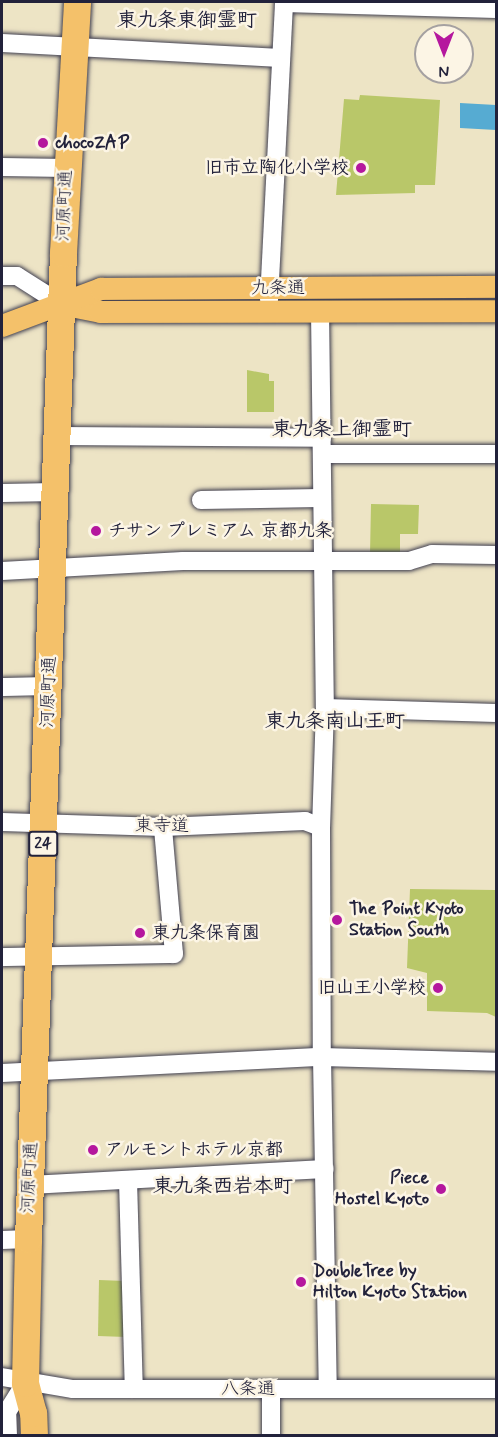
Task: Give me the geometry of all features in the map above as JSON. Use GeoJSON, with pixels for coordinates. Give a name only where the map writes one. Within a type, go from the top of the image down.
{"type":"FeatureCollection","features":[{"type":"Feature","properties":{"kind":"highway","name":"河原町通"},"geometry":{"type":"LineString","coordinates":[[17,1436],[13,1380],[14,1239],[30,1185],[59,436],[61,304],[77,2]]}},
{"type":"Feature","properties":{"kind":"highway","name":"河原町通"},"geometry":{"type":"LineString","coordinates":[[13,1380],[33,1413],[34,1436]]}},
{"type":"Feature","properties":{"kind":"main road","name":"九条通"},"geometry":{"type":"LineString","coordinates":[[2,326],[101,289],[269,299],[496,287]]}},
{"type":"Feature","properties":{"kind":"main road","name":"九条通"},"geometry":{"type":"LineString","coordinates":[[269,299],[320,310],[496,311]]}},
{"type":"Feature","properties":{"kind":"street"},"geometry":{"type":"LineString","coordinates":[[269,299],[284,2],[496,9]]}},
{"type":"Feature","properties":{"kind":"street"},"geometry":{"type":"LineString","coordinates":[[2,43],[281,58]]}},
{"type":"Feature","properties":{"kind":"street"},"geometry":{"type":"LineString","coordinates":[[2,167],[67,168]]}},
{"type":"Feature","properties":{"kind":"street"},"geometry":{"type":"LineString","coordinates":[[2,276],[16,276],[61,304]]}},
{"type":"Feature","properties":{"kind":"street"},"geometry":{"type":"LineString","coordinates":[[320,310],[322,446],[320,498],[325,708],[321,827],[322,1057],[328,1389]]}},
{"type":"Feature","properties":{"kind":"street"},"geometry":{"type":"LineString","coordinates":[[59,436],[496,454]]}},
{"type":"Feature","properties":{"kind":"street"},"geometry":{"type":"LineString","coordinates":[[2,493],[56,492]]}},
{"type":"Feature","properties":{"kind":"street"},"geometry":{"type":"LineString","coordinates":[[201,500],[320,498]]}},
{"type":"Feature","properties":{"kind":"street"},"geometry":{"type":"LineString","coordinates":[[2,571],[183,561],[496,555]]}},
{"type":"Feature","properties":{"kind":"street"},"geometry":{"type":"LineString","coordinates":[[2,687],[50,686]]}},
{"type":"Feature","properties":{"kind":"street"},"geometry":{"type":"LineString","coordinates":[[325,708],[496,712]]}},
{"type":"Feature","properties":{"kind":"street","name":"東寺道"},"geometry":{"type":"LineString","coordinates":[[2,822],[44,821],[163,827],[240,821],[305,821],[321,827]]}},
{"type":"Feature","properties":{"kind":"street"},"geometry":{"type":"LineString","coordinates":[[2,957],[174,954],[163,827]]}},
{"type":"Feature","properties":{"kind":"street"},"geometry":{"type":"LineString","coordinates":[[2,1072],[322,1057],[496,1062]]}},
{"type":"Feature","properties":{"kind":"street"},"geometry":{"type":"LineString","coordinates":[[30,1185],[325,1169]]}},
{"type":"Feature","properties":{"kind":"street"},"geometry":{"type":"LineString","coordinates":[[128,1180],[134,1389]]}},
{"type":"Feature","properties":{"kind":"street"},"geometry":{"type":"LineString","coordinates":[[8,1436],[7,1412],[13,1380]]}},
{"type":"Feature","properties":{"kind":"street"},"geometry":{"type":"LineString","coordinates":[[13,1380],[47,1413],[47,1436]]}},
{"type":"Feature","properties":{"kind":"street","name":"八条通"},"geometry":{"type":"LineString","coordinates":[[13,1380],[61,1389],[496,1389]]}},
{"type":"Feature","properties":{"kind":"street"},"geometry":{"type":"LineString","coordinates":[[271,1389],[271,1436]]}},
{"type":"Feature","properties":{"kind":"green space"},"geometry":{"type":"Polygon","coordinates":[[[360,95],[440,100],[435,185],[415,185],[415,193],[336,195],[344,99],[359,100],[360,95]]]}},
{"type":"Feature","properties":{"kind":"green space"},"geometry":{"type":"Polygon","coordinates":[[[247,370],[269,374],[269,381],[274,381],[274,412],[247,412],[247,370]]]}},
{"type":"Feature","properties":{"kind":"green space"},"geometry":{"type":"Polygon","coordinates":[[[371,504],[419,505],[418,534],[400,534],[400,555],[370,554],[371,504]]]}},
{"type":"Feature","properties":{"kind":"green space"},"geometry":{"type":"Polygon","coordinates":[[[410,889],[496,890],[496,1017],[487,1013],[427,1011],[427,973],[407,968],[410,889]]]}},
{"type":"Feature","properties":{"kind":"green space"},"geometry":{"type":"Polygon","coordinates":[[[99,1280],[125,1281],[126,1337],[98,1336],[99,1280]]]}},
{"type":"Feature","properties":{"kind":"water"},"geometry":{"type":"Polygon","coordinates":[[[460,103],[496,105],[496,130],[460,128],[460,103]]]}},
{"type":"Feature","properties":{"kind":"place","name":"chocoZAP"},"geometry":{"type":"Point","coordinates":[43,143]}},
{"type":"Feature","properties":{"kind":"place","name":"旧市立陶化小学校"},"geometry":{"type":"Point","coordinates":[361,168]}},
{"type":"Feature","properties":{"kind":"place","name":"チサン プレミアム 京都九条"},"geometry":{"type":"Point","coordinates":[96,531]}},
{"type":"Feature","properties":{"kind":"place","name":"The Point Kyoto Station South"},"geometry":{"type":"Point","coordinates":[337,920]}},
{"type":"Feature","properties":{"kind":"place","name":"東九条保育園"},"geometry":{"type":"Point","coordinates":[140,933]}},
{"type":"Feature","properties":{"kind":"place","name":"旧山王小学校"},"geometry":{"type":"Point","coordinates":[438,988]}},
{"type":"Feature","properties":{"kind":"place","name":"アルモントホテル京都"},"geometry":{"type":"Point","coordinates":[93,1150]}},
{"type":"Feature","properties":{"kind":"place","name":"Piece Hostel Kyoto"},"geometry":{"type":"Point","coordinates":[441,1189]}},
{"type":"Feature","properties":{"kind":"place","name":"DoubleTree by Hilton Kyoto Station"},"geometry":{"type":"Point","coordinates":[301,1282]}},
{"type":"Feature","properties":{"kind":"district","name":"東九条東御霊町"},"geometry":{"type":"Point","coordinates":[187,20]}},
{"type":"Feature","properties":{"kind":"district","name":"東九条上御霊町"},"geometry":{"type":"Point","coordinates":[342,429]}},
{"type":"Feature","properties":{"kind":"district","name":"東九条南山王町"},"geometry":{"type":"Point","coordinates":[335,721]}},
{"type":"Feature","properties":{"kind":"district","name":"東九条西岩本町"},"geometry":{"type":"Point","coordinates":[223,1186]}}]}
